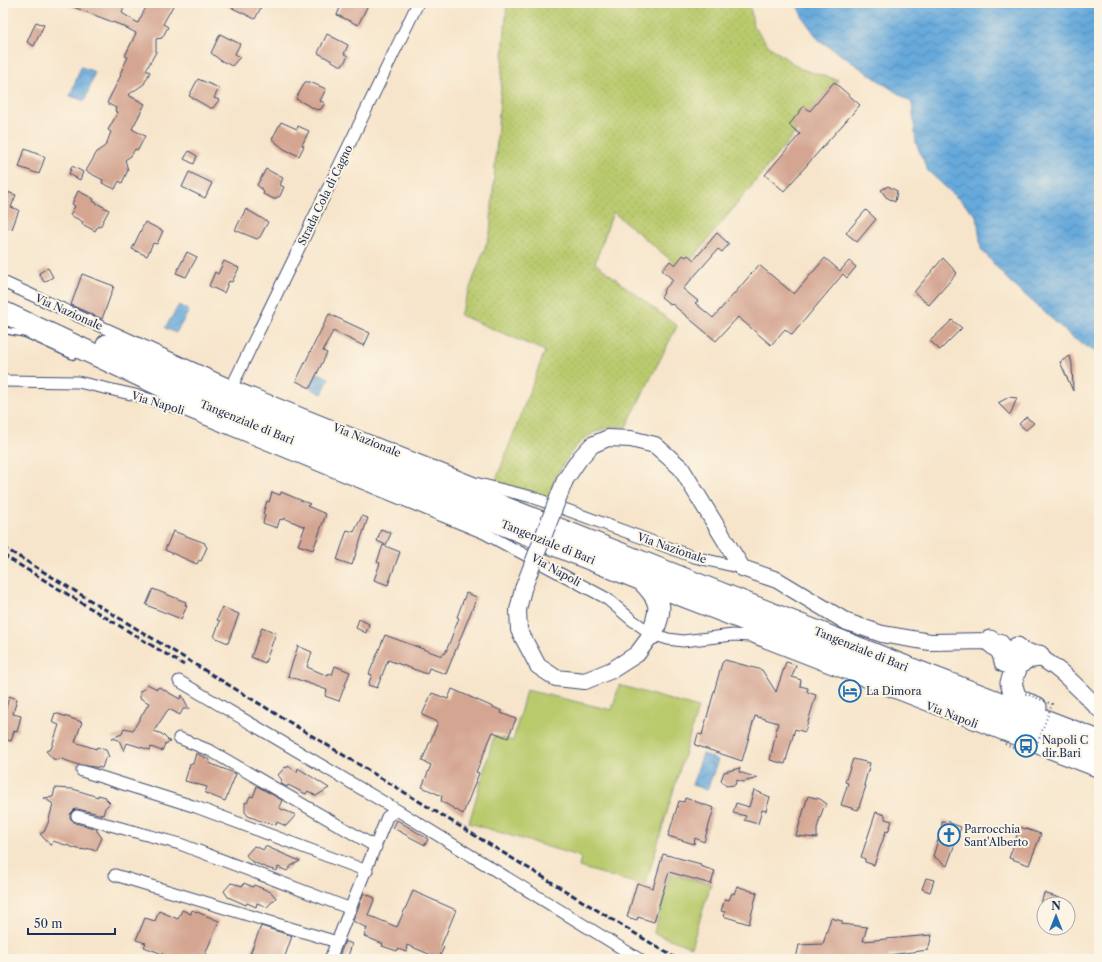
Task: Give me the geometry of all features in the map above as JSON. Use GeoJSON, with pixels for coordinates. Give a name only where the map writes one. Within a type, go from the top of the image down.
{"type":"FeatureCollection","features":[{"type":"Feature","properties":{"kind":"highway","name":"Tangenziale di Bari"},"geometry":{"type":"LineString","coordinates":[[3,297],[194,384],[904,666],[1095,740]]}},
{"type":"Feature","properties":{"kind":"highway","name":"Tangenziale di Bari"},"geometry":{"type":"LineString","coordinates":[[3,312],[192,400],[642,580],[1099,757]]}},
{"type":"Feature","properties":{"kind":"highway"},"geometry":{"type":"LineString","coordinates":[[642,580],[655,593],[660,604],[656,625]]}},
{"type":"Feature","properties":{"kind":"highway"},"geometry":{"type":"LineString","coordinates":[[656,625],[668,607],[679,602],[701,603]]}},
{"type":"Feature","properties":{"kind":"highway"},"geometry":{"type":"LineString","coordinates":[[990,640],[1002,651],[1013,658],[1039,656]]}},
{"type":"Feature","properties":{"kind":"highway"},"geometry":{"type":"LineString","coordinates":[[904,666],[934,670],[978,686],[992,685],[1001,679],[1013,658]]}},
{"type":"Feature","properties":{"kind":"highway"},"geometry":{"type":"LineString","coordinates":[[1013,658],[1011,683],[1015,696],[1020,701],[1077,723],[1095,740]]}},
{"type":"Feature","properties":{"kind":"street","name":"Strada Cola di Cagno"},"geometry":{"type":"LineString","coordinates":[[232,386],[418,3]]}},
{"type":"Feature","properties":{"kind":"street","name":"Via Nazionale"},"geometry":{"type":"LineString","coordinates":[[3,282],[232,386],[475,483],[532,497],[694,557],[742,568],[777,580],[847,622],[882,634],[930,642],[990,640]]}},
{"type":"Feature","properties":{"kind":"street","name":"Via Napoli"},"geometry":{"type":"LineString","coordinates":[[3,381],[78,382],[135,395],[181,410],[484,533],[606,598],[632,620],[656,625],[668,639],[683,641],[733,634],[750,636],[1099,772]]}},
{"type":"Feature","properties":{"kind":"street"},"geometry":{"type":"LineString","coordinates":[[656,625],[637,654],[612,670],[585,680],[556,678],[538,666],[519,630],[518,610],[523,589],[565,480],[580,458],[592,446],[608,438],[631,438],[655,445],[681,468],[742,568]]}},
{"type":"Feature","properties":{"kind":"street"},"geometry":{"type":"LineString","coordinates":[[1039,656],[1058,669],[1099,708]]}},
{"type":"Feature","properties":{"kind":"street"},"geometry":{"type":"LineString","coordinates":[[178,681],[397,810],[639,959]]}},
{"type":"Feature","properties":{"kind":"street"},"geometry":{"type":"LineString","coordinates":[[179,738],[211,751],[376,848]]}},
{"type":"Feature","properties":{"kind":"street"},"geometry":{"type":"LineString","coordinates":[[82,771],[196,807],[366,871]]}},
{"type":"Feature","properties":{"kind":"street"},"geometry":{"type":"LineString","coordinates":[[330,959],[376,848],[387,816],[397,810]]}},
{"type":"Feature","properties":{"kind":"street"},"geometry":{"type":"LineString","coordinates":[[78,816],[180,844],[350,909]]}},
{"type":"Feature","properties":{"kind":"street"},"geometry":{"type":"LineString","coordinates":[[115,875],[337,942]]}},
{"type":"Feature","properties":{"kind":"lane"},"geometry":{"type":"LineString","coordinates":[[3,330],[25,334],[82,360]]}},
{"type":"Feature","properties":{"kind":"lane"},"geometry":{"type":"LineString","coordinates":[[130,378],[157,384]]}},
{"type":"Feature","properties":{"kind":"path"},"geometry":{"type":"LineString","coordinates":[[1005,744],[1033,755],[1052,704],[1024,693]]}},
{"type":"Feature","properties":{"kind":"green space"},"geometry":{"type":"Polygon","coordinates":[[[507,3],[750,3],[753,26],[770,47],[801,69],[838,80],[683,270],[613,212],[595,263],[677,326],[626,427],[609,427],[594,433],[583,440],[574,449],[560,470],[545,507],[493,488],[545,351],[460,315],[490,234],[507,3]]]}},
{"type":"Feature","properties":{"kind":"green space"},"geometry":{"type":"Polygon","coordinates":[[[619,685],[698,708],[645,886],[579,867],[581,857],[469,823],[494,736],[513,741],[526,690],[612,710],[619,685]]]}},
{"type":"Feature","properties":{"kind":"green space"},"geometry":{"type":"Polygon","coordinates":[[[670,874],[711,884],[691,947],[654,933],[670,874]]]}},
{"type":"Feature","properties":{"kind":"water"},"geometry":{"type":"Polygon","coordinates":[[[796,3],[1099,3],[1099,354],[1073,338],[1009,281],[981,249],[977,216],[928,171],[916,143],[912,103],[819,40],[803,18],[796,3]]]}},
{"type":"Feature","properties":{"kind":"water"},"geometry":{"type":"Polygon","coordinates":[[[81,67],[95,72],[85,101],[70,96],[81,67]]]}},
{"type":"Feature","properties":{"kind":"water"},"geometry":{"type":"Polygon","coordinates":[[[179,305],[189,311],[176,333],[165,328],[179,305]]]}},
{"type":"Feature","properties":{"kind":"water"},"geometry":{"type":"Polygon","coordinates":[[[318,373],[329,378],[322,394],[310,388],[318,373]]]}},
{"type":"Feature","properties":{"kind":"water"},"geometry":{"type":"Polygon","coordinates":[[[703,754],[718,760],[707,790],[692,785],[703,754]]]}},
{"type":"Feature","properties":{"kind":"building"},"geometry":{"type":"Polygon","coordinates":[[[63,3],[125,3],[122,13],[138,23],[148,3],[168,3],[173,6],[163,24],[168,27],[162,38],[156,39],[156,52],[146,70],[150,72],[144,84],[128,95],[145,104],[132,129],[145,136],[138,150],[135,149],[131,156],[125,160],[128,170],[122,183],[119,181],[115,189],[102,183],[103,180],[86,171],[97,152],[106,145],[111,132],[108,130],[118,112],[115,111],[116,108],[107,103],[121,75],[120,74],[128,57],[125,56],[136,33],[123,26],[63,3]]]}},
{"type":"Feature","properties":{"kind":"building"},"geometry":{"type":"Polygon","coordinates":[[[222,3],[263,3],[255,19],[222,3]]]}},
{"type":"Feature","properties":{"kind":"building"},"geometry":{"type":"Polygon","coordinates":[[[342,3],[369,3],[358,25],[337,15],[342,3]]]}},
{"type":"Feature","properties":{"kind":"building"},"geometry":{"type":"Polygon","coordinates":[[[36,22],[44,25],[34,46],[27,42],[36,22]]]}},
{"type":"Feature","properties":{"kind":"building"},"geometry":{"type":"Polygon","coordinates":[[[220,34],[240,44],[235,54],[240,57],[232,66],[220,60],[211,53],[220,34]]]}},
{"type":"Feature","properties":{"kind":"building"},"geometry":{"type":"Polygon","coordinates":[[[327,34],[348,45],[344,54],[348,56],[343,65],[339,65],[318,53],[327,34]]]}},
{"type":"Feature","properties":{"kind":"building"},"geometry":{"type":"Polygon","coordinates":[[[198,79],[219,88],[214,98],[219,100],[213,108],[210,108],[189,96],[198,79]]]}},
{"type":"Feature","properties":{"kind":"building"},"geometry":{"type":"Polygon","coordinates":[[[305,82],[310,82],[326,89],[320,101],[325,103],[321,109],[317,110],[296,99],[305,82]]]}},
{"type":"Feature","properties":{"kind":"building"},"geometry":{"type":"Polygon","coordinates":[[[834,82],[860,105],[784,191],[765,175],[800,134],[789,125],[804,106],[810,111],[834,82]]]}},
{"type":"Feature","properties":{"kind":"building"},"geometry":{"type":"Polygon","coordinates":[[[281,122],[297,129],[298,126],[309,131],[302,145],[304,146],[299,156],[284,149],[272,139],[281,122]]]}},
{"type":"Feature","properties":{"kind":"building"},"geometry":{"type":"Polygon","coordinates":[[[25,149],[45,157],[39,174],[19,167],[25,149]]]}},
{"type":"Feature","properties":{"kind":"building"},"geometry":{"type":"Polygon","coordinates":[[[189,151],[197,156],[194,164],[184,159],[189,151]]]}},
{"type":"Feature","properties":{"kind":"building"},"geometry":{"type":"Polygon","coordinates":[[[72,166],[83,172],[80,180],[69,174],[72,166]]]}},
{"type":"Feature","properties":{"kind":"building"},"geometry":{"type":"Polygon","coordinates":[[[266,169],[283,178],[280,185],[284,187],[280,196],[274,199],[263,194],[264,191],[257,185],[266,169]]]}},
{"type":"Feature","properties":{"kind":"building"},"geometry":{"type":"Polygon","coordinates":[[[189,172],[212,183],[205,198],[182,187],[189,172]]]}},
{"type":"Feature","properties":{"kind":"building"},"geometry":{"type":"Polygon","coordinates":[[[888,186],[897,191],[895,202],[886,197],[881,190],[888,186]]]}},
{"type":"Feature","properties":{"kind":"building"},"geometry":{"type":"Polygon","coordinates":[[[78,191],[94,199],[93,201],[109,210],[100,227],[98,226],[95,231],[70,215],[75,206],[72,204],[78,191]]]}},
{"type":"Feature","properties":{"kind":"building"},"geometry":{"type":"Polygon","coordinates":[[[7,192],[16,195],[11,207],[19,210],[12,229],[3,226],[3,201],[7,192]]]}},
{"type":"Feature","properties":{"kind":"building"},"geometry":{"type":"Polygon","coordinates":[[[246,209],[268,222],[260,237],[257,239],[235,230],[246,209]]]}},
{"type":"Feature","properties":{"kind":"building"},"geometry":{"type":"Polygon","coordinates":[[[866,210],[876,219],[857,242],[846,233],[866,210]]]}},
{"type":"Feature","properties":{"kind":"building"},"geometry":{"type":"Polygon","coordinates":[[[145,222],[163,231],[157,244],[153,243],[147,256],[132,249],[145,222]]]}},
{"type":"Feature","properties":{"kind":"building"},"geometry":{"type":"Polygon","coordinates":[[[717,233],[729,244],[722,252],[718,249],[683,289],[698,301],[695,303],[713,318],[759,265],[794,294],[825,258],[840,271],[849,261],[856,267],[847,278],[843,274],[792,335],[785,329],[771,345],[738,317],[716,341],[672,304],[671,305],[661,297],[664,293],[663,291],[673,280],[662,270],[670,261],[675,265],[683,255],[686,257],[688,255],[694,260],[717,233]]]}},
{"type":"Feature","properties":{"kind":"building"},"geometry":{"type":"Polygon","coordinates":[[[187,252],[197,257],[186,277],[176,273],[187,252]]]}},
{"type":"Feature","properties":{"kind":"building"},"geometry":{"type":"Polygon","coordinates":[[[943,258],[957,273],[929,305],[914,292],[943,258]]]}},
{"type":"Feature","properties":{"kind":"building"},"geometry":{"type":"Polygon","coordinates":[[[224,261],[239,268],[232,282],[229,281],[224,293],[209,286],[215,272],[218,274],[224,261]]]}},
{"type":"Feature","properties":{"kind":"building"},"geometry":{"type":"Polygon","coordinates":[[[48,268],[53,277],[44,282],[39,273],[48,268]]]}},
{"type":"Feature","properties":{"kind":"building"},"geometry":{"type":"Polygon","coordinates":[[[82,274],[114,286],[102,319],[71,305],[82,274]]]}},
{"type":"Feature","properties":{"kind":"building"},"geometry":{"type":"Polygon","coordinates":[[[329,314],[370,333],[364,346],[333,331],[323,351],[327,353],[310,388],[296,381],[329,314]]]}},
{"type":"Feature","properties":{"kind":"building"},"geometry":{"type":"Polygon","coordinates":[[[952,320],[962,328],[940,350],[930,341],[952,320]]]}},
{"type":"Feature","properties":{"kind":"building"},"geometry":{"type":"Polygon","coordinates":[[[1070,356],[1072,364],[1073,391],[1060,362],[1070,356]]]}},
{"type":"Feature","properties":{"kind":"building"},"geometry":{"type":"Polygon","coordinates":[[[1009,397],[1017,398],[1010,415],[998,403],[1009,397]]]}},
{"type":"Feature","properties":{"kind":"building"},"geometry":{"type":"Polygon","coordinates":[[[1026,417],[1034,423],[1026,430],[1019,424],[1026,417]]]}},
{"type":"Feature","properties":{"kind":"building"},"geometry":{"type":"Polygon","coordinates":[[[272,492],[280,495],[281,492],[310,504],[307,506],[326,514],[313,550],[298,545],[305,527],[284,518],[283,520],[280,519],[277,528],[263,523],[265,515],[263,514],[267,501],[269,502],[272,492]]]}},
{"type":"Feature","properties":{"kind":"building"},"geometry":{"type":"Polygon","coordinates":[[[362,516],[368,518],[352,565],[337,560],[347,530],[354,532],[362,516]]]}},
{"type":"Feature","properties":{"kind":"building"},"geometry":{"type":"Polygon","coordinates":[[[381,529],[391,533],[386,545],[377,541],[381,529]]]}},
{"type":"Feature","properties":{"kind":"building"},"geometry":{"type":"Polygon","coordinates":[[[173,531],[205,543],[207,547],[201,561],[199,560],[197,564],[165,550],[173,531]]]}},
{"type":"Feature","properties":{"kind":"building"},"geometry":{"type":"Polygon","coordinates":[[[383,545],[400,552],[388,585],[374,580],[380,563],[377,562],[383,545]]]}},
{"type":"Feature","properties":{"kind":"building"},"geometry":{"type":"Polygon","coordinates":[[[153,589],[186,602],[185,605],[187,606],[181,619],[146,605],[153,589]]]}},
{"type":"Feature","properties":{"kind":"building"},"geometry":{"type":"Polygon","coordinates":[[[466,593],[477,597],[446,674],[429,668],[427,674],[388,660],[377,688],[368,685],[372,675],[369,674],[385,635],[442,656],[443,653],[445,654],[459,618],[457,617],[466,593]]]}},
{"type":"Feature","properties":{"kind":"building"},"geometry":{"type":"Polygon","coordinates":[[[222,607],[239,614],[228,643],[214,637],[220,621],[217,620],[222,607]]]}},
{"type":"Feature","properties":{"kind":"building"},"geometry":{"type":"Polygon","coordinates":[[[359,619],[369,624],[366,633],[356,628],[359,619]]]}},
{"type":"Feature","properties":{"kind":"building"},"geometry":{"type":"Polygon","coordinates":[[[262,627],[276,633],[265,663],[251,657],[262,627]]]}},
{"type":"Feature","properties":{"kind":"building"},"geometry":{"type":"Polygon","coordinates":[[[298,646],[312,652],[307,667],[328,676],[329,674],[332,675],[335,666],[350,672],[339,701],[325,696],[327,690],[288,676],[298,646]]]}},
{"type":"Feature","properties":{"kind":"building"},"geometry":{"type":"Polygon","coordinates":[[[725,660],[762,670],[776,692],[786,662],[796,665],[792,677],[801,680],[800,686],[808,688],[807,692],[816,695],[805,732],[795,729],[785,764],[770,760],[778,723],[755,716],[742,761],[695,745],[698,734],[702,735],[722,663],[725,660]]]}},
{"type":"Feature","properties":{"kind":"building"},"geometry":{"type":"Polygon","coordinates":[[[147,684],[157,689],[159,687],[180,699],[182,695],[189,709],[183,709],[180,715],[169,709],[154,731],[162,734],[170,742],[165,744],[162,751],[151,747],[150,750],[127,743],[124,751],[119,740],[112,738],[122,734],[124,728],[133,730],[149,703],[140,698],[140,691],[144,689],[147,684]]]}},
{"type":"Feature","properties":{"kind":"building"},"geometry":{"type":"Polygon","coordinates":[[[452,689],[502,711],[501,713],[516,719],[508,738],[493,732],[476,772],[479,773],[463,814],[441,801],[442,796],[422,787],[431,765],[422,761],[438,722],[422,715],[432,693],[448,699],[452,689]]]}},
{"type":"Feature","properties":{"kind":"building"},"geometry":{"type":"Polygon","coordinates":[[[9,696],[17,699],[13,714],[21,716],[17,732],[14,731],[11,741],[3,739],[3,723],[9,696]]]}},
{"type":"Feature","properties":{"kind":"building"},"geometry":{"type":"Polygon","coordinates":[[[55,713],[82,722],[75,742],[96,749],[97,747],[106,750],[109,757],[105,759],[102,768],[79,765],[59,758],[59,760],[53,759],[46,751],[51,749],[59,725],[52,722],[55,713]]]}},
{"type":"Feature","properties":{"kind":"building"},"geometry":{"type":"Polygon","coordinates":[[[196,753],[210,760],[209,763],[236,774],[225,801],[205,793],[207,787],[185,781],[190,764],[193,764],[196,753]]]}},
{"type":"Feature","properties":{"kind":"building"},"geometry":{"type":"Polygon","coordinates":[[[853,759],[870,763],[864,785],[866,786],[858,810],[841,805],[848,783],[845,782],[853,759]]]}},
{"type":"Feature","properties":{"kind":"building"},"geometry":{"type":"Polygon","coordinates":[[[288,766],[297,772],[298,768],[329,788],[316,796],[308,791],[306,794],[288,785],[287,787],[280,783],[282,780],[278,775],[285,767],[287,768],[288,766]]]}},
{"type":"Feature","properties":{"kind":"building"},"geometry":{"type":"Polygon","coordinates":[[[740,768],[739,772],[758,778],[743,782],[737,780],[735,785],[726,786],[721,780],[724,772],[740,768]]]}},
{"type":"Feature","properties":{"kind":"building"},"geometry":{"type":"Polygon","coordinates":[[[257,786],[282,800],[279,808],[296,815],[286,826],[277,822],[276,825],[266,823],[248,816],[245,812],[245,802],[247,803],[250,796],[253,797],[257,786]]]}},
{"type":"Feature","properties":{"kind":"building"},"geometry":{"type":"Polygon","coordinates":[[[55,788],[73,789],[98,797],[98,795],[106,797],[110,803],[105,808],[103,815],[78,809],[75,809],[70,814],[70,818],[75,823],[97,829],[102,838],[96,851],[87,848],[87,850],[78,849],[53,841],[51,846],[40,834],[44,832],[48,823],[53,804],[44,798],[53,797],[55,788]]]}},
{"type":"Feature","properties":{"kind":"building"},"geometry":{"type":"Polygon","coordinates":[[[754,790],[770,797],[766,811],[762,810],[758,824],[744,820],[746,816],[733,813],[736,803],[749,807],[754,790]]]}},
{"type":"Feature","properties":{"kind":"building"},"geometry":{"type":"Polygon","coordinates":[[[808,796],[820,799],[827,804],[823,809],[817,828],[817,838],[796,836],[808,796]]]}},
{"type":"Feature","properties":{"kind":"building"},"geometry":{"type":"Polygon","coordinates":[[[685,798],[714,808],[704,842],[695,838],[694,844],[668,836],[679,801],[684,802],[685,798]]]}},
{"type":"Feature","properties":{"kind":"building"},"geometry":{"type":"Polygon","coordinates":[[[876,812],[885,815],[885,819],[892,821],[888,832],[886,831],[874,865],[865,862],[865,859],[861,857],[876,812]]]}},
{"type":"Feature","properties":{"kind":"building"},"geometry":{"type":"Polygon","coordinates":[[[397,820],[428,839],[425,845],[393,828],[397,820]]]}},
{"type":"Feature","properties":{"kind":"building"},"geometry":{"type":"Polygon","coordinates":[[[942,821],[950,822],[961,827],[947,866],[933,856],[942,828],[942,821]]]}},
{"type":"Feature","properties":{"kind":"building"},"geometry":{"type":"Polygon","coordinates":[[[1020,827],[1041,834],[1029,865],[1009,858],[1020,827]]]}},
{"type":"Feature","properties":{"kind":"building"},"geometry":{"type":"Polygon","coordinates":[[[254,846],[264,850],[265,846],[300,861],[291,866],[287,871],[278,867],[277,871],[267,868],[251,861],[246,855],[254,846]]]}},
{"type":"Feature","properties":{"kind":"building"},"geometry":{"type":"Polygon","coordinates":[[[663,854],[701,864],[700,866],[715,871],[711,884],[669,872],[654,922],[638,917],[637,920],[627,917],[637,883],[653,888],[663,854]]]}},
{"type":"Feature","properties":{"kind":"building"},"geometry":{"type":"Polygon","coordinates":[[[926,878],[934,880],[930,892],[922,889],[926,878]]]}},
{"type":"Feature","properties":{"kind":"building"},"geometry":{"type":"Polygon","coordinates":[[[231,883],[243,886],[244,883],[253,887],[254,885],[271,892],[276,898],[267,907],[257,903],[256,907],[247,903],[246,905],[228,897],[224,891],[231,883]]]}},
{"type":"Feature","properties":{"kind":"building"},"geometry":{"type":"Polygon","coordinates":[[[737,886],[757,893],[749,924],[723,916],[725,912],[721,911],[725,899],[729,900],[732,893],[734,894],[737,886]]]}},
{"type":"Feature","properties":{"kind":"building"},"geometry":{"type":"Polygon","coordinates":[[[413,891],[456,910],[441,946],[444,947],[439,958],[407,945],[406,952],[398,949],[397,951],[382,946],[383,944],[364,936],[367,928],[353,921],[364,893],[375,898],[368,915],[397,927],[413,891]]]}},
{"type":"Feature","properties":{"kind":"building"},"geometry":{"type":"Polygon","coordinates":[[[1044,893],[1053,896],[1043,896],[1044,893]]]}},
{"type":"Feature","properties":{"kind":"building"},"geometry":{"type":"Polygon","coordinates":[[[182,910],[191,914],[192,910],[219,921],[203,959],[176,959],[144,947],[146,943],[136,940],[145,918],[155,921],[159,911],[178,919],[182,910]]]}},
{"type":"Feature","properties":{"kind":"building"},"geometry":{"type":"Polygon","coordinates":[[[831,918],[842,921],[842,924],[867,927],[863,941],[932,935],[928,950],[889,955],[888,959],[796,959],[799,945],[823,944],[831,918]]]}},
{"type":"Feature","properties":{"kind":"building"},"geometry":{"type":"Polygon","coordinates":[[[261,926],[292,936],[284,959],[248,959],[261,926]]]}},
{"type":"Feature","properties":{"kind":"building"},"geometry":{"type":"Polygon","coordinates":[[[345,941],[352,944],[347,959],[338,959],[345,941]]]}},
{"type":"Feature","properties":{"kind":"railway"},"geometry":{"type":"LineString","coordinates":[[3,547],[677,959]]}},
{"type":"Feature","properties":{"kind":"railway"},"geometry":{"type":"LineString","coordinates":[[3,555],[184,665]]}},
{"type":"Feature","properties":{"kind":"place","name":"La Dimora"},"geometry":{"type":"Point","coordinates":[850,691]}},
{"type":"Feature","properties":{"kind":"place","name":"Napoli C dir.Bari"},"geometry":{"type":"Point","coordinates":[1026,746]}},
{"type":"Feature","properties":{"kind":"place","name":"Parrocchia Sant'Alberto"},"geometry":{"type":"Point","coordinates":[949,835]}}]}
